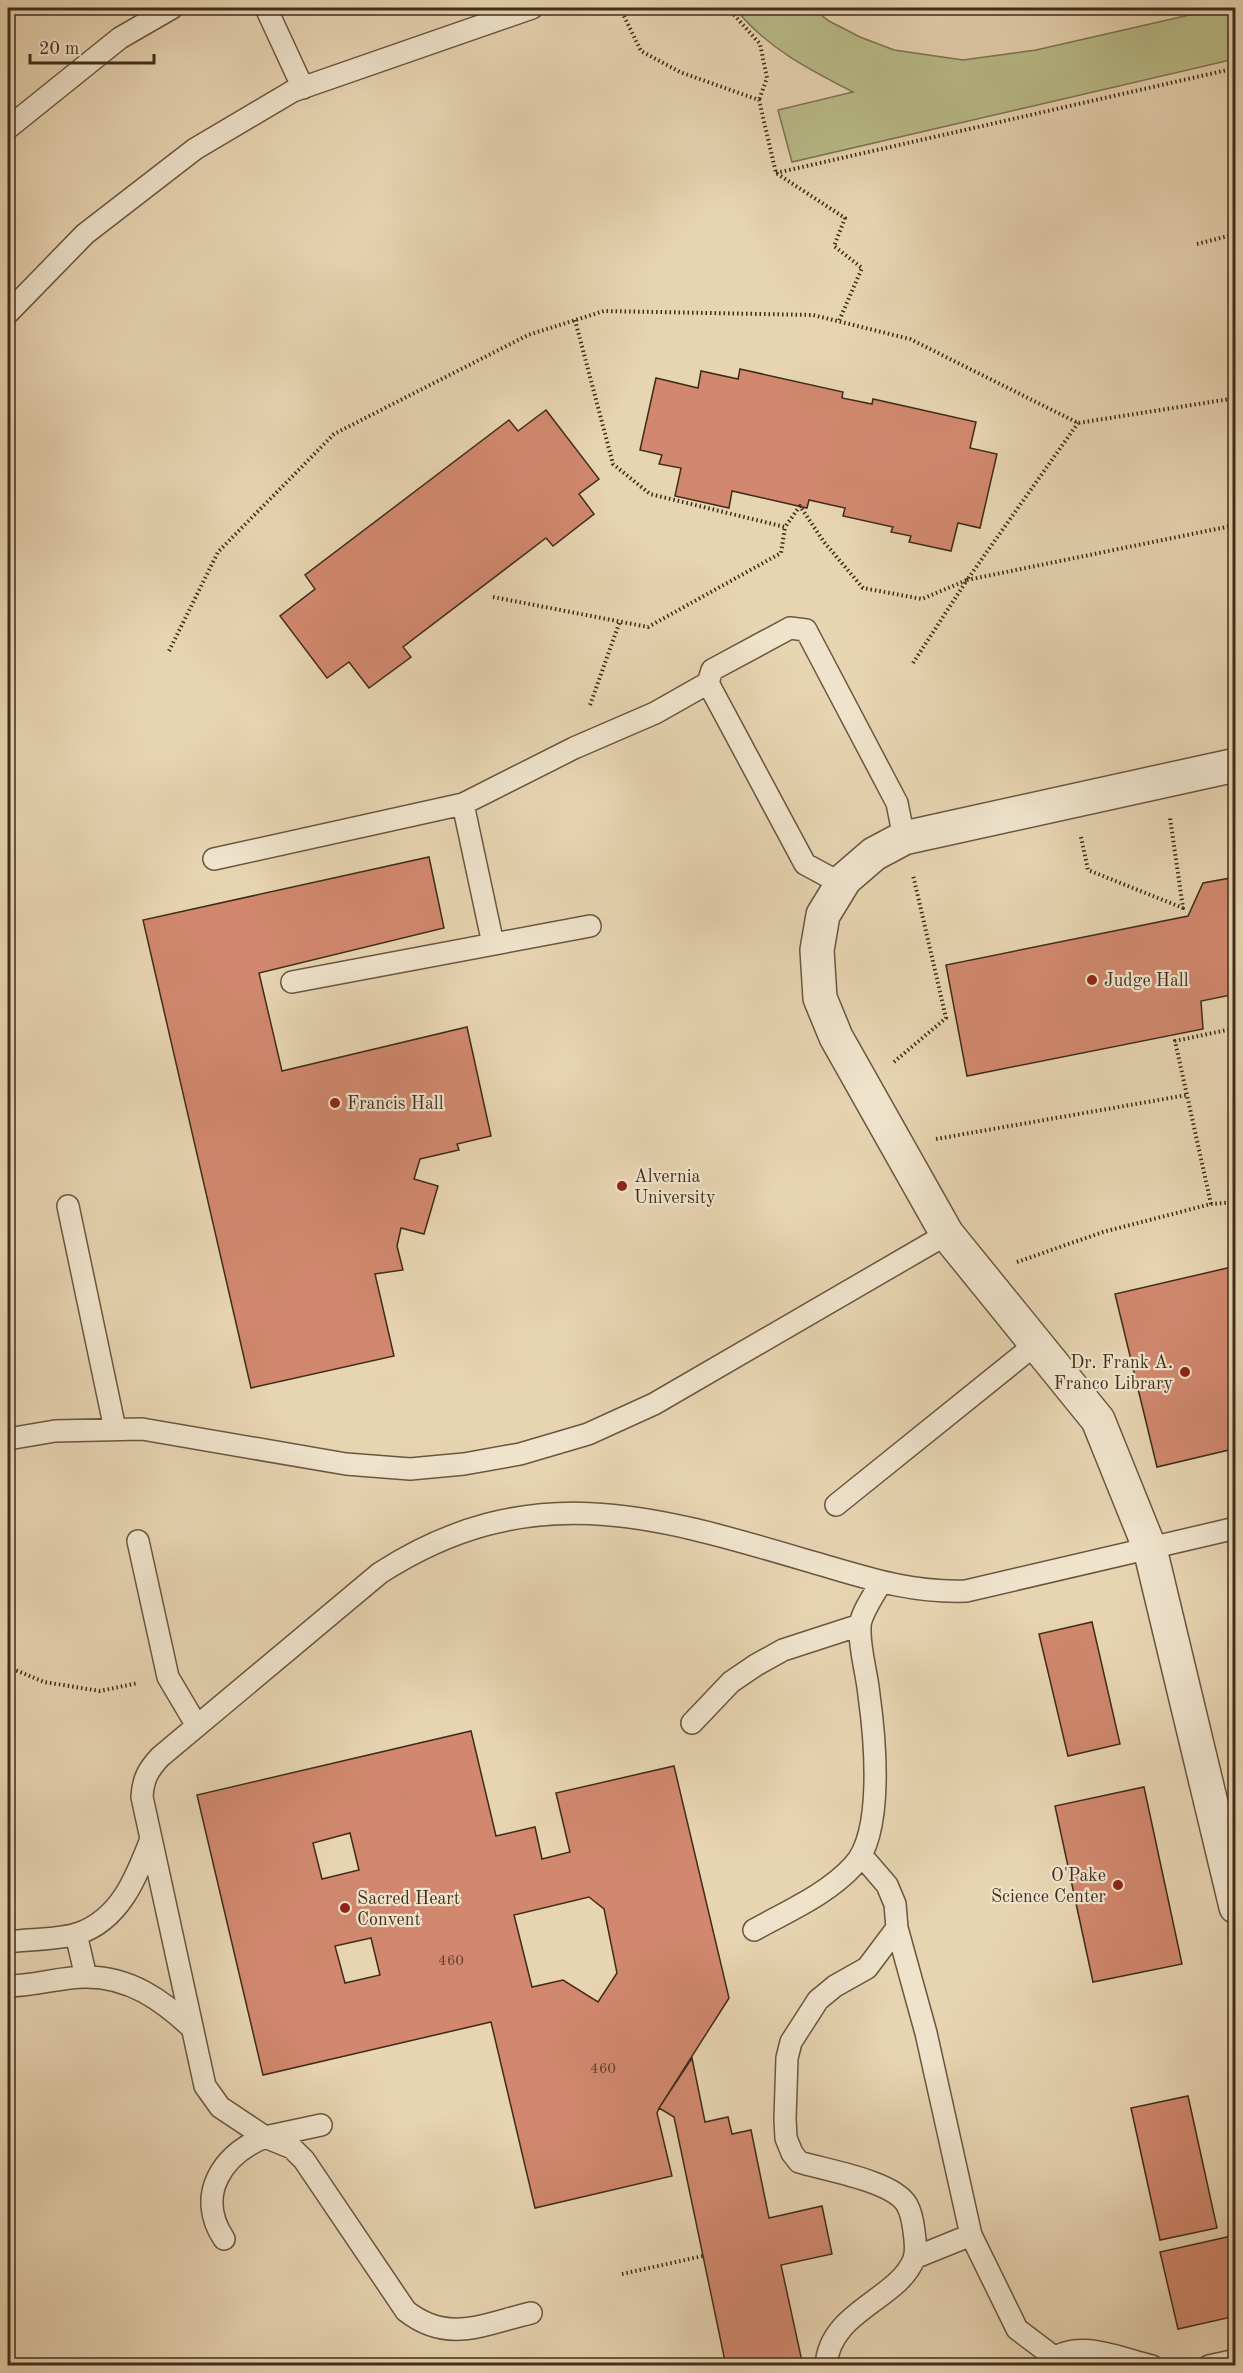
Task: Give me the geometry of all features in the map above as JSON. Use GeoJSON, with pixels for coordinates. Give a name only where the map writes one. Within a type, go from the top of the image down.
{"type":"FeatureCollection","features":[{"type":"Feature","properties":{"kind":"street"},"geometry":{"type":"LineString","coordinates":[[1236,765],[904,838],[873,854],[842,884],[823,915],[817,950],[820,998],[836,1037],[947,1234],[1098,1420],[1150,1549],[1236,1907]]}},
{"type":"Feature","properties":{"kind":"lane"},"geometry":{"type":"LineString","coordinates":[[8,128],[120,38],[172,8]]}},
{"type":"Feature","properties":{"kind":"lane"},"geometry":{"type":"LineString","coordinates":[[266,8],[303,88]]}},
{"type":"Feature","properties":{"kind":"lane"},"geometry":{"type":"LineString","coordinates":[[8,313],[85,234],[195,149],[303,88],[532,8]]}},
{"type":"Feature","properties":{"kind":"lane"},"geometry":{"type":"LineString","coordinates":[[214,860],[464,804],[574,748],[655,713],[708,683],[712,670],[790,628],[806,630],[897,803],[904,838]]}},
{"type":"Feature","properties":{"kind":"lane"},"geometry":{"type":"LineString","coordinates":[[708,683],[805,864],[842,884]]}},
{"type":"Feature","properties":{"kind":"lane"},"geometry":{"type":"LineString","coordinates":[[464,804],[493,944]]}},
{"type":"Feature","properties":{"kind":"lane"},"geometry":{"type":"LineString","coordinates":[[292,982],[590,926]]}},
{"type":"Feature","properties":{"kind":"lane"},"geometry":{"type":"LineString","coordinates":[[68,1206],[115,1429]]}},
{"type":"Feature","properties":{"kind":"lane"},"geometry":{"type":"LineString","coordinates":[[8,1439],[55,1431],[142,1429],[346,1464],[410,1468],[464,1464],[520,1454],[588,1434],[654,1404],[947,1234]]}},
{"type":"Feature","properties":{"kind":"lane"},"geometry":{"type":"LineString","coordinates":[[836,1505],[1036,1344]]}},
{"type":"Feature","properties":{"kind":"lane"},"geometry":{"type":"LineString","coordinates":[[531,2313],[458,2331],[442,2330],[420,2321],[406,2311],[304,2160],[291,2148],[265,2137],[213,2100],[205,2086],[142,1797],[143,1782],[150,1768],[160,1757],[380,1573],[408,1555],[482,1526],[537,1515],[567,1513],[641,1517],[718,1534],[914,1590],[966,1591],[1236,1528]]}},
{"type":"Feature","properties":{"kind":"lane"},"geometry":{"type":"LineString","coordinates":[[138,1541],[168,1677],[197,1726]]}},
{"type":"Feature","properties":{"kind":"lane"},"geometry":{"type":"LineString","coordinates":[[754,1929],[810,1899],[839,1879],[862,1856],[871,1827],[874,1802],[870,1697],[860,1625],[881,1582]]}},
{"type":"Feature","properties":{"kind":"lane"},"geometry":{"type":"LineString","coordinates":[[692,1723],[731,1682],[756,1665],[783,1650],[860,1625]]}},
{"type":"Feature","properties":{"kind":"lane"},"geometry":{"type":"LineString","coordinates":[[8,1942],[76,1934],[103,1921],[121,1902],[137,1876],[151,1838]]}},
{"type":"Feature","properties":{"kind":"lane"},"geometry":{"type":"LineString","coordinates":[[862,1856],[887,1885],[895,1904],[897,1928],[926,2033],[971,2235],[1017,2329],[1049,2361],[1069,2351],[1087,2349],[1152,2366]]}},
{"type":"Feature","properties":{"kind":"lane"},"geometry":{"type":"LineString","coordinates":[[826,2366],[830,2345],[853,2316],[898,2280],[914,2258],[916,2243],[908,2205],[897,2192],[799,2162],[786,2138],[787,2058],[797,2032],[818,2000],[835,1986],[867,1968],[897,1928]]}},
{"type":"Feature","properties":{"kind":"lane"},"geometry":{"type":"LineString","coordinates":[[76,1934],[86,1977]]}},
{"type":"Feature","properties":{"kind":"lane"},"geometry":{"type":"LineString","coordinates":[[8,1986],[26,1986],[86,1977],[108,1980],[138,1989],[162,2001],[192,2028]]}},
{"type":"Feature","properties":{"kind":"lane"},"geometry":{"type":"LineString","coordinates":[[224,2239],[214,2217],[212,2202],[220,2172],[244,2146],[265,2137],[321,2125]]}},
{"type":"Feature","properties":{"kind":"lane"},"geometry":{"type":"LineString","coordinates":[[914,2258],[971,2235]]}},
{"type":"Feature","properties":{"kind":"lane"},"geometry":{"type":"LineString","coordinates":[[1209,2366],[1236,2360]]}},
{"type":"Feature","properties":{"kind":"path"},"geometry":{"type":"LineString","coordinates":[[620,8],[641,51],[680,72],[759,100]]}},
{"type":"Feature","properties":{"kind":"path"},"geometry":{"type":"LineString","coordinates":[[728,8],[760,44],[767,78],[759,100],[776,173],[845,218],[834,246],[862,268],[839,321]]}},
{"type":"Feature","properties":{"kind":"path"},"geometry":{"type":"LineString","coordinates":[[776,173],[1236,68]]}},
{"type":"Feature","properties":{"kind":"path"},"geometry":{"type":"LineString","coordinates":[[1197,244],[1236,234]]}},
{"type":"Feature","properties":{"kind":"path"},"geometry":{"type":"LineString","coordinates":[[169,651],[218,552],[334,434],[528,334],[604,311],[813,315],[839,321],[910,339],[1078,423],[1236,398]]}},
{"type":"Feature","properties":{"kind":"path"},"geometry":{"type":"LineString","coordinates":[[576,320],[613,464],[650,494],[785,527]]}},
{"type":"Feature","properties":{"kind":"path"},"geometry":{"type":"LineString","coordinates":[[913,663],[967,580],[1078,423]]}},
{"type":"Feature","properties":{"kind":"path"},"geometry":{"type":"LineString","coordinates":[[493,597],[648,627],[781,553],[785,527],[800,506],[824,542],[863,588],[922,599],[967,580],[1236,525]]}},
{"type":"Feature","properties":{"kind":"path"},"geometry":{"type":"LineString","coordinates":[[574,748],[620,621]]}},
{"type":"Feature","properties":{"kind":"path"},"geometry":{"type":"LineString","coordinates":[[1073,802],[1088,870],[1183,908],[1164,782]]}},
{"type":"Feature","properties":{"kind":"path"},"geometry":{"type":"LineString","coordinates":[[864,1087],[946,1018],[904,838]]}},
{"type":"Feature","properties":{"kind":"path"},"geometry":{"type":"LineString","coordinates":[[1211,1204],[1175,1041],[1236,1028]]}},
{"type":"Feature","properties":{"kind":"path"},"geometry":{"type":"LineString","coordinates":[[897,1146],[1186,1095]]}},
{"type":"Feature","properties":{"kind":"path"},"geometry":{"type":"LineString","coordinates":[[981,1276],[1103,1232],[1211,1204],[1236,1202]]}},
{"type":"Feature","properties":{"kind":"path"},"geometry":{"type":"LineString","coordinates":[[8,1667],[44,1682],[100,1691],[168,1677]]}},
{"type":"Feature","properties":{"kind":"path"},"geometry":{"type":"LineString","coordinates":[[622,2274],[703,2256]]}},
{"type":"Feature","properties":{"kind":"green space"},"geometry":{"type":"Polygon","coordinates":[[[735,8],[812,8],[829,21],[860,37],[894,50],[963,60],[1036,50],[1220,8],[1235,8],[1235,59],[792,162],[778,110],[853,92],[774,46],[735,8]]]}},
{"type":"Feature","properties":{"kind":"building"},"geometry":{"type":"Polygon","coordinates":[[[740,369],[843,392],[842,398],[872,404],[873,399],[976,422],[970,448],[997,454],[980,528],[958,523],[951,551],[909,542],[911,536],[891,532],[893,527],[843,516],[845,508],[809,500],[807,508],[732,491],[729,508],[675,496],[681,468],[659,464],[662,455],[640,450],[656,378],[698,388],[701,371],[738,379],[740,369]]]}},
{"type":"Feature","properties":{"kind":"building"},"geometry":{"type":"Polygon","coordinates":[[[546,410],[599,479],[579,494],[594,514],[553,546],[546,538],[403,647],[411,657],[369,688],[349,662],[327,678],[280,616],[315,589],[305,575],[509,420],[518,431],[546,410]]]}},
{"type":"Feature","properties":{"kind":"building","name":"Francis Hall"},"geometry":{"type":"Polygon","coordinates":[[[429,857],[444,928],[259,973],[282,1071],[467,1027],[491,1136],[457,1144],[459,1150],[420,1159],[414,1179],[438,1186],[424,1234],[401,1228],[397,1246],[403,1270],[375,1274],[394,1356],[251,1388],[143,920],[429,857]]]}},
{"type":"Feature","properties":{"kind":"building","name":"Judge Hall"},"geometry":{"type":"Polygon","coordinates":[[[1236,877],[1236,994],[1201,1001],[1203,1029],[967,1076],[946,965],[1188,916],[1203,883],[1236,877]]]}},
{"type":"Feature","properties":{"kind":"building","name":"Dr. Frank A. Franco Library"},"geometry":{"type":"Polygon","coordinates":[[[1236,1266],[1236,1475],[1229,1450],[1157,1467],[1115,1294],[1236,1266]]]}},
{"type":"Feature","properties":{"kind":"building"},"geometry":{"type":"Polygon","coordinates":[[[1092,1622],[1120,1744],[1068,1756],[1039,1634],[1092,1622]]]}},
{"type":"Feature","properties":{"kind":"building"},"geometry":{"type":"Polygon","coordinates":[[[471,1731],[496,1836],[535,1827],[542,1859],[570,1852],[556,1793],[674,1766],[729,1998],[657,2113],[672,2176],[535,2208],[491,2022],[263,2075],[197,1795],[471,1731]],[[350,1833],[313,1843],[322,1879],[359,1870],[350,1833]],[[589,1897],[514,1915],[532,1987],[563,1980],[598,2002],[617,1973],[604,1909],[589,1897]],[[371,1938],[335,1946],[345,1983],[380,1975],[371,1938]]]}},
{"type":"Feature","properties":{"kind":"building","name":"O'Pake Science Center"},"geometry":{"type":"Polygon","coordinates":[[[1144,1787],[1182,1964],[1093,1982],[1055,1806],[1144,1787]]]}},
{"type":"Feature","properties":{"kind":"building"},"geometry":{"type":"Polygon","coordinates":[[[692,2058],[705,2122],[728,2117],[732,2134],[751,2130],[769,2218],[822,2206],[832,2254],[781,2265],[803,2366],[726,2366],[674,2117],[659,2108],[692,2058]]]}},
{"type":"Feature","properties":{"kind":"building"},"geometry":{"type":"Polygon","coordinates":[[[1188,2096],[1217,2228],[1160,2240],[1131,2108],[1188,2096]]]}},
{"type":"Feature","properties":{"kind":"building"},"geometry":{"type":"Polygon","coordinates":[[[1236,2235],[1236,2316],[1178,2329],[1160,2252],[1236,2235]]]}},
{"type":"Feature","properties":{"kind":"place","name":"Judge Hall"},"geometry":{"type":"Point","coordinates":[1092,980]}},
{"type":"Feature","properties":{"kind":"place","name":"Francis Hall"},"geometry":{"type":"Point","coordinates":[335,1103]}},
{"type":"Feature","properties":{"kind":"place","name":"Alvernia University"},"geometry":{"type":"Point","coordinates":[622,1186]}},
{"type":"Feature","properties":{"kind":"place","name":"Dr. Frank A. Franco Library"},"geometry":{"type":"Point","coordinates":[1185,1372]}},
{"type":"Feature","properties":{"kind":"place","name":"O'Pake Science Center"},"geometry":{"type":"Point","coordinates":[1118,1885]}},
{"type":"Feature","properties":{"kind":"place","name":"Sacred Heart Convent"},"geometry":{"type":"Point","coordinates":[345,1908]}}]}
